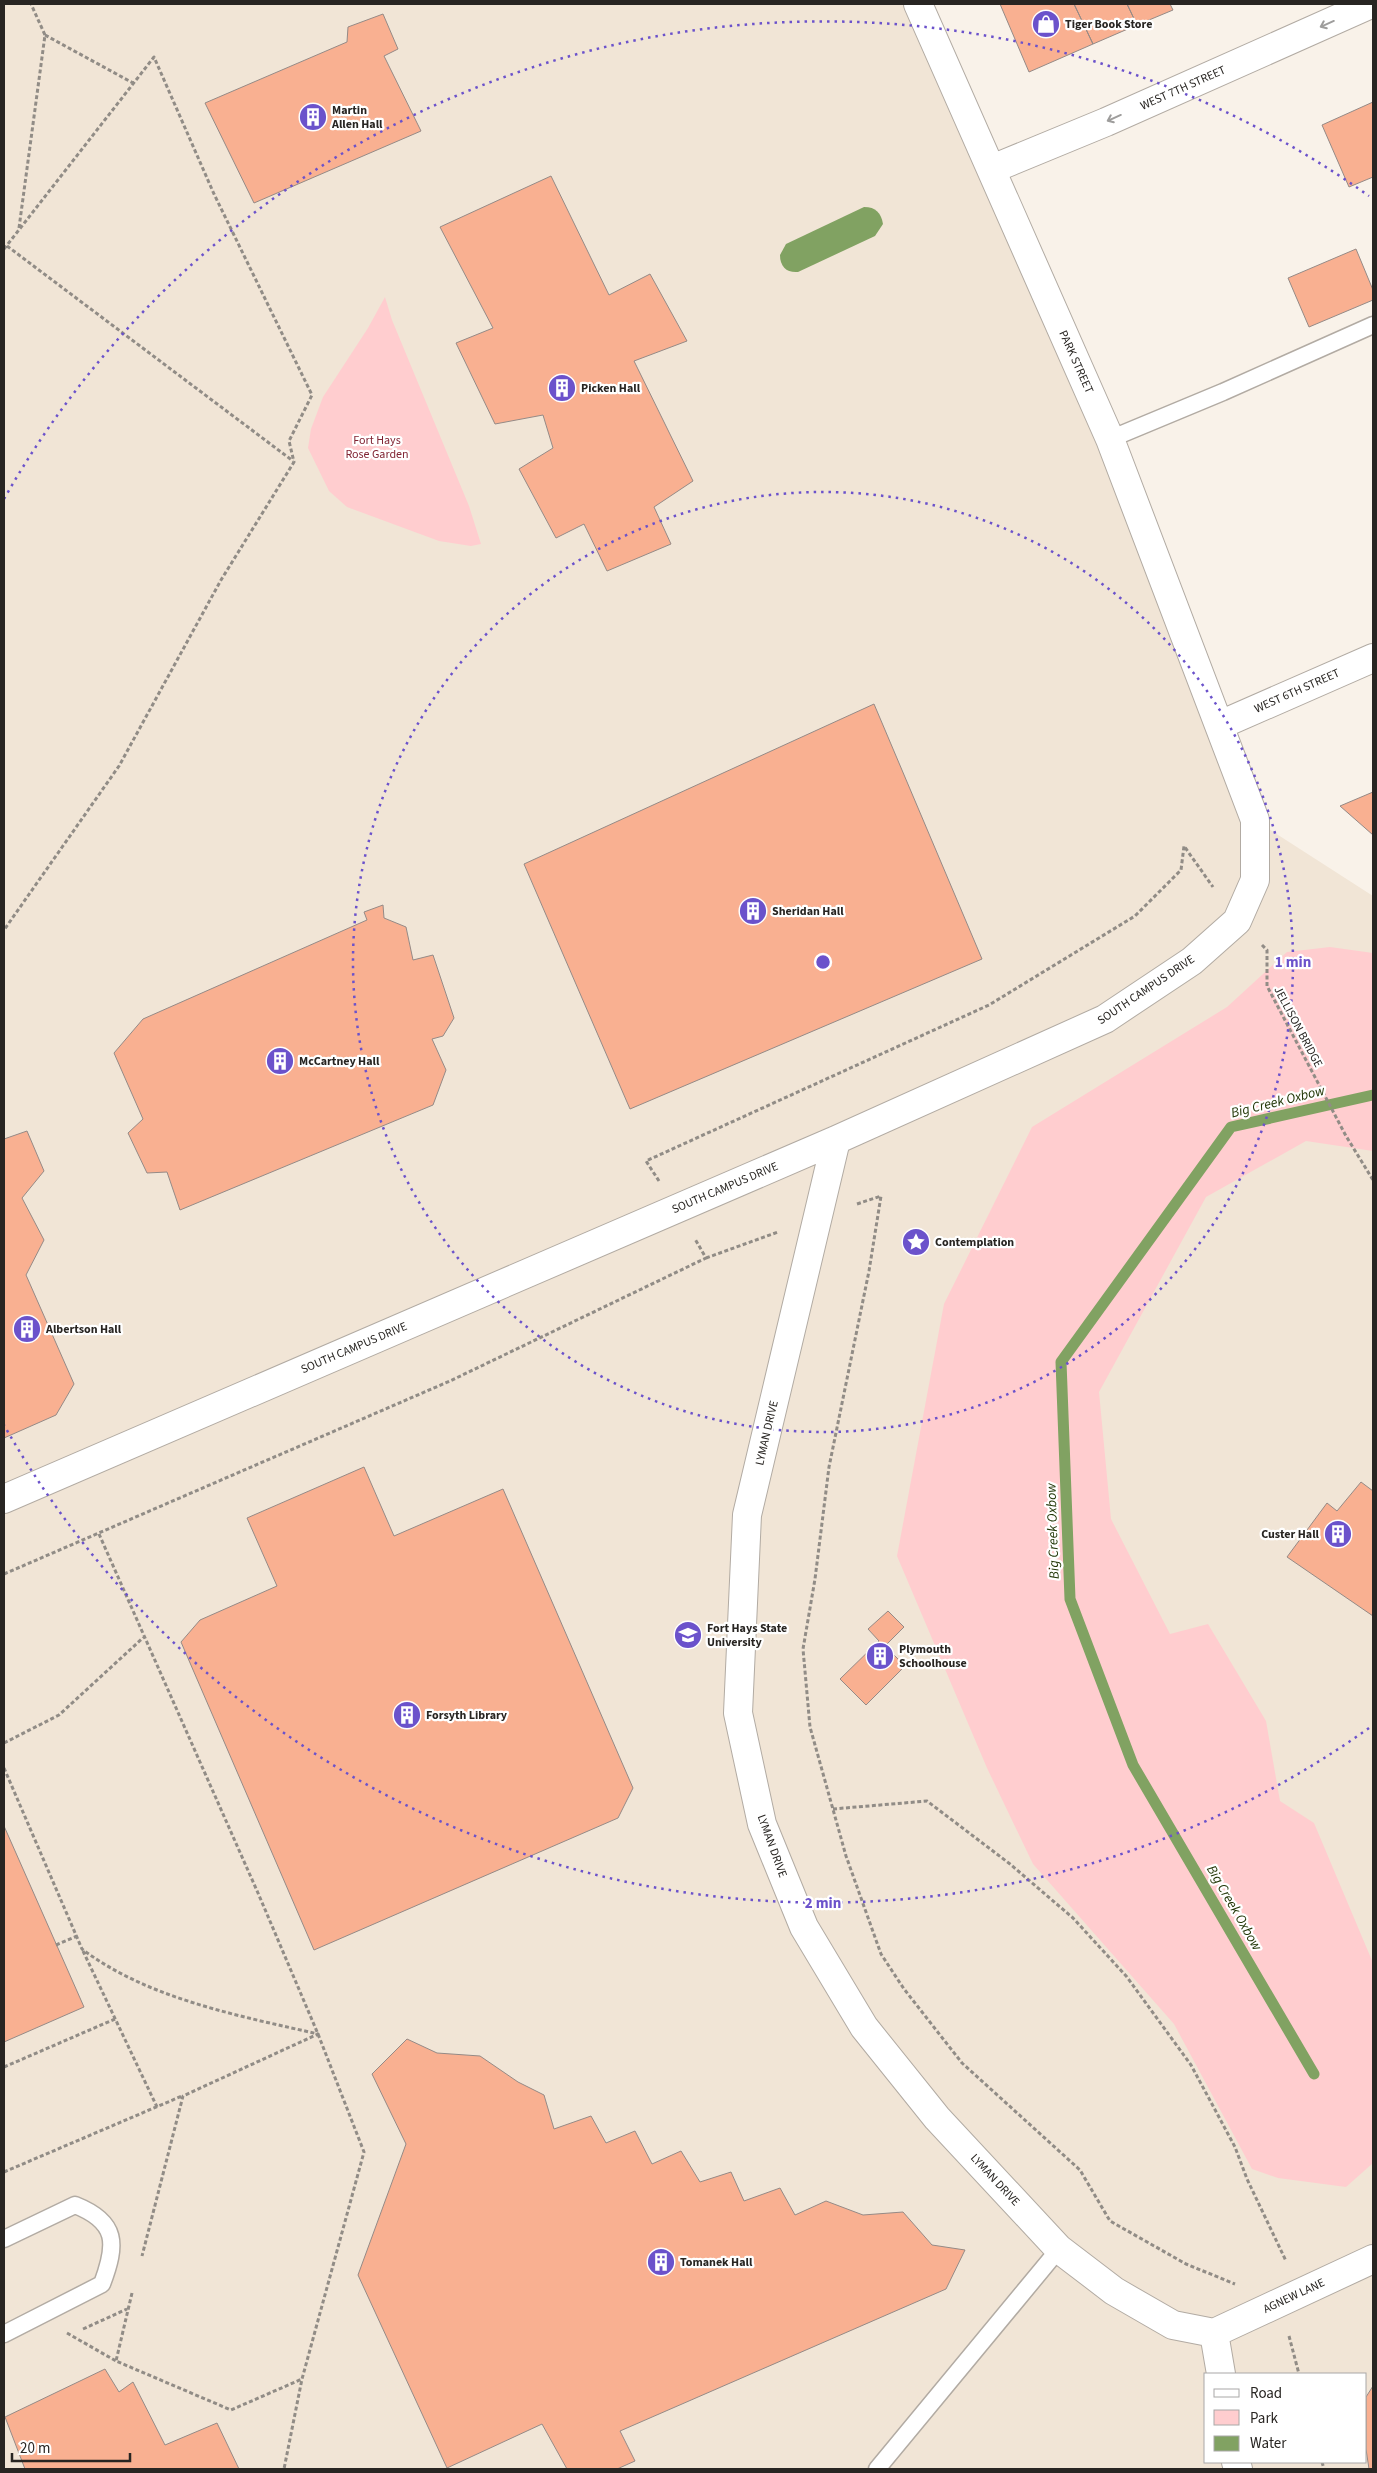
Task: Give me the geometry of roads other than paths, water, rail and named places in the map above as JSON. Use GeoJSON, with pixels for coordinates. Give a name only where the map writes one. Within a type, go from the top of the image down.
{"type":"FeatureCollection","features":[{"type":"Feature","properties":{"kind":"street","name":"PARK STREET"},"geometry":{"type":"LineString","coordinates":[[918,4],[1110,439],[1220,725]]}},
{"type":"Feature","properties":{"kind":"street","name":"WEST 7TH STREET"},"geometry":{"type":"LineString","coordinates":[[992,169],[1140,107],[1371,4]]}},
{"type":"Feature","properties":{"kind":"street","name":"WEST 6TH STREET"},"geometry":{"type":"LineString","coordinates":[[1220,725],[1373,658]]}},
{"type":"Feature","properties":{"kind":"street","name":"SOUTH CAMPUS DRIVE"},"geometry":{"type":"LineString","coordinates":[[4,1499],[836,1140],[1106,1020],[1192,961],[1237,920],[1255,880],[1255,820],[1220,725]]}},
{"type":"Feature","properties":{"kind":"street","name":"LYMAN DRIVE"},"geometry":{"type":"LineString","coordinates":[[836,1140],[748,1515],[738,1713],[762,1824],[804,1927],[864,2027],[936,2118],[1060,2249],[1114,2291],[1174,2325],[1214,2333]]}},
{"type":"Feature","properties":{"kind":"street","name":"AGNEW LANE"},"geometry":{"type":"LineString","coordinates":[[1214,2333],[1373,2259]]}},
{"type":"Feature","properties":{"kind":"street"},"geometry":{"type":"LineString","coordinates":[[1214,2333],[1221,2373]]}},
{"type":"Feature","properties":{"kind":"lane"},"geometry":{"type":"LineString","coordinates":[[1110,439],[1223,392],[1373,325]]}},
{"type":"Feature","properties":{"kind":"lane"},"geometry":{"type":"LineString","coordinates":[[4,2239],[75,2205],[94,2213],[110,2232],[112,2257],[102,2284],[4,2334]]}},
{"type":"Feature","properties":{"kind":"lane"},"geometry":{"type":"LineString","coordinates":[[877,2469],[1060,2249]]}},
{"type":"Feature","properties":{"kind":"water"},"geometry":{"type":"Polygon","coordinates":[[[864,207],[875,209],[881,217],[883,224],[875,236],[798,272],[787,270],[783,266],[780,255],[786,244],[864,207]]]}},
{"type":"Feature","properties":{"kind":"waterway","name":"Big Creek Oxbow"},"geometry":{"type":"LineString","coordinates":[[1314,2074],[1133,1765],[1070,1599],[1061,1362],[1231,1127],[1373,1095]]}},
{"type":"Feature","properties":{"kind":"place","name":"Tiger Book Store"},"geometry":{"type":"Point","coordinates":[1046,24]}},
{"type":"Feature","properties":{"kind":"place","name":"Martin Allen Hall"},"geometry":{"type":"Point","coordinates":[313,117]}},
{"type":"Feature","properties":{"kind":"place","name":"Picken Hall"},"geometry":{"type":"Point","coordinates":[562,388]}},
{"type":"Feature","properties":{"kind":"place","name":"Sheridan Hall"},"geometry":{"type":"Point","coordinates":[753,911]}},
{"type":"Feature","properties":{"kind":"place","name":"McCartney Hall"},"geometry":{"type":"Point","coordinates":[280,1061]}},
{"type":"Feature","properties":{"kind":"place","name":"Contemplation"},"geometry":{"type":"Point","coordinates":[916,1242]}},
{"type":"Feature","properties":{"kind":"place","name":"Albertson Hall"},"geometry":{"type":"Point","coordinates":[27,1329]}},
{"type":"Feature","properties":{"kind":"place","name":"Custer Hall"},"geometry":{"type":"Point","coordinates":[1338,1534]}},
{"type":"Feature","properties":{"kind":"place","name":"Fort Hays State University"},"geometry":{"type":"Point","coordinates":[688,1635]}},
{"type":"Feature","properties":{"kind":"place","name":"Plymouth Schoolhouse"},"geometry":{"type":"Point","coordinates":[880,1656]}},
{"type":"Feature","properties":{"kind":"place","name":"Forsyth Library"},"geometry":{"type":"Point","coordinates":[407,1715]}},
{"type":"Feature","properties":{"kind":"place","name":"Tomanek Hall"},"geometry":{"type":"Point","coordinates":[661,2262]}},
{"type":"Feature","properties":{"kind":"park label","name":"Fort Hays Rose Garden"},"geometry":{"type":"Point","coordinates":[377,447]}}]}
